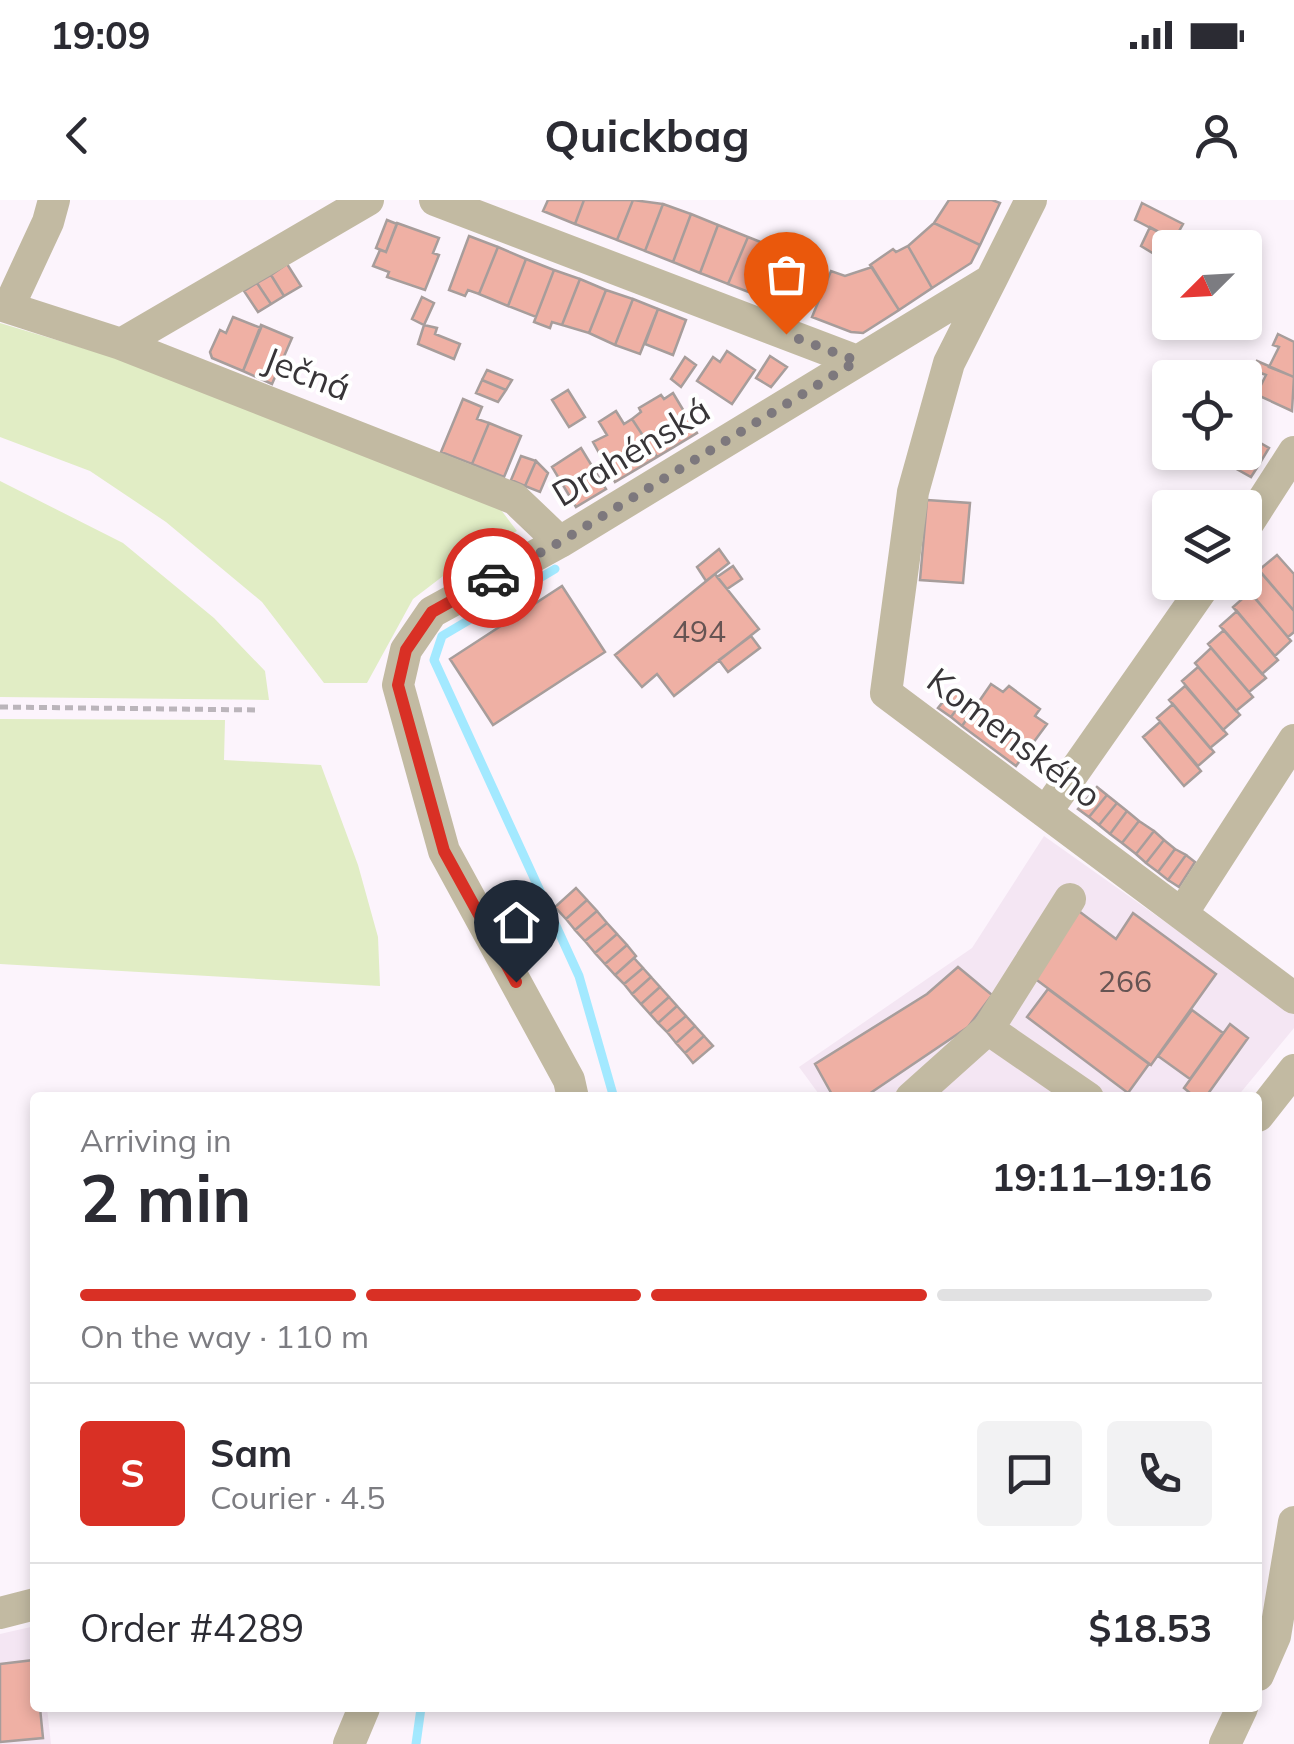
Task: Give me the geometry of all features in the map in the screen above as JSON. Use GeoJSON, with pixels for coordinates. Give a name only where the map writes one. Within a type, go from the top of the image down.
{"type":"FeatureCollection","features":[{"type":"Feature","properties":{"kind":"street"},"geometry":{"type":"LineString","coordinates":[[5,305],[48,222],[54,200]]}},
{"type":"Feature","properties":{"kind":"street"},"geometry":{"type":"LineString","coordinates":[[121,344],[368,200]]}},
{"type":"Feature","properties":{"kind":"street"},"geometry":{"type":"LineString","coordinates":[[435,200],[857,361]]}},
{"type":"Feature","properties":{"kind":"street"},"geometry":{"type":"LineString","coordinates":[[991,280],[1032,200]]}},
{"type":"Feature","properties":{"kind":"street","name":"Drahénská"},"geometry":{"type":"LineString","coordinates":[[571,1092],[569,1080],[444,851],[398,685],[406,650],[432,612],[560,542],[991,280]]}},
{"type":"Feature","properties":{"kind":"street","name":"Komenského"},"geometry":{"type":"LineString","coordinates":[[991,280],[949,363],[912,492],[886,693],[1294,998]]}},
{"type":"Feature","properties":{"kind":"street","name":"Ječná"},"geometry":{"type":"LineString","coordinates":[[5,305],[121,344],[514,498],[560,542]]}},
{"type":"Feature","properties":{"kind":"street"},"geometry":{"type":"LineString","coordinates":[[1262,504],[1294,452]]}},
{"type":"Feature","properties":{"kind":"street"},"geometry":{"type":"LineString","coordinates":[[1046,812],[1194,600]]}},
{"type":"Feature","properties":{"kind":"street"},"geometry":{"type":"LineString","coordinates":[[1183,912],[1294,740]]}},
{"type":"Feature","properties":{"kind":"street"},"geometry":{"type":"LineString","coordinates":[[918,1092],[988,1029],[1070,899]]}},
{"type":"Feature","properties":{"kind":"street"},"geometry":{"type":"LineString","coordinates":[[988,1029],[1079,1092]]}},
{"type":"Feature","properties":{"kind":"street"},"geometry":{"type":"LineString","coordinates":[[1262,1111],[1294,1070]]}},
{"type":"Feature","properties":{"kind":"street"},"geometry":{"type":"LineString","coordinates":[[1262,1666],[1276,1636],[1294,1522]]}},
{"type":"Feature","properties":{"kind":"street"},"geometry":{"type":"LineString","coordinates":[[0,1613],[30,1605]]}},
{"type":"Feature","properties":{"kind":"street"},"geometry":{"type":"LineString","coordinates":[[349,1744],[362,1712]]}},
{"type":"Feature","properties":{"kind":"street"},"geometry":{"type":"LineString","coordinates":[[1226,1744],[1240,1712]]}},
{"type":"Feature","properties":{"kind":"path"},"geometry":{"type":"LineString","coordinates":[[0,707],[258,710]]}},
{"type":"Feature","properties":{"kind":"shaded area"},"geometry":{"type":"Polygon","coordinates":[[[1044,836],[1294,1013],[1294,1028],[1241,1092],[817,1092],[799,1067],[972,948],[1044,836]]]}},
{"type":"Feature","properties":{"kind":"shaded area"},"geometry":{"type":"Polygon","coordinates":[[[30,1627],[30,1712],[47,1712],[51,1744],[0,1744],[0,1634],[30,1627]]]}},
{"type":"Feature","properties":{"kind":"green space"},"geometry":{"type":"Polygon","coordinates":[[[0,323],[113,357],[498,506],[517,531],[451,570],[413,599],[367,683],[324,683],[262,602],[166,522],[90,471],[0,437],[0,323]]]}},
{"type":"Feature","properties":{"kind":"green space"},"geometry":{"type":"Polygon","coordinates":[[[0,481],[123,543],[214,618],[265,671],[269,700],[0,697],[0,481]]]}},
{"type":"Feature","properties":{"kind":"green space"},"geometry":{"type":"Polygon","coordinates":[[[0,719],[225,720],[224,760],[321,765],[358,865],[378,937],[380,986],[0,964],[0,719]]]}},
{"type":"Feature","properties":{"kind":"building"},"geometry":{"type":"Polygon","coordinates":[[[548,200],[584,200],[575,224],[543,211],[548,200]]]}},
{"type":"Feature","properties":{"kind":"building"},"geometry":{"type":"Polygon","coordinates":[[[584,200],[633,200],[617,240],[575,224],[584,200]]]}},
{"type":"Feature","properties":{"kind":"building"},"geometry":{"type":"Polygon","coordinates":[[[633,200],[663,204],[645,251],[617,240],[633,200]]]}},
{"type":"Feature","properties":{"kind":"building"},"geometry":{"type":"Polygon","coordinates":[[[949,200],[1000,203],[980,245],[934,223],[949,200]]]}},
{"type":"Feature","properties":{"kind":"building"},"geometry":{"type":"Polygon","coordinates":[[[1142,203],[1183,224],[1180,230],[1154,230],[1135,220],[1142,203]]]}},
{"type":"Feature","properties":{"kind":"building"},"geometry":{"type":"Polygon","coordinates":[[[663,204],[691,214],[673,262],[645,251],[663,204]]]}},
{"type":"Feature","properties":{"kind":"building"},"geometry":{"type":"Polygon","coordinates":[[[691,214],[718,225],[700,273],[673,262],[691,214]]]}},
{"type":"Feature","properties":{"kind":"building"},"geometry":{"type":"Polygon","coordinates":[[[387,220],[397,224],[386,252],[376,248],[387,220]]]}},
{"type":"Feature","properties":{"kind":"building"},"geometry":{"type":"Polygon","coordinates":[[[397,223],[439,238],[433,253],[439,255],[425,290],[387,277],[389,272],[373,266],[380,250],[386,252],[397,223]]]}},
{"type":"Feature","properties":{"kind":"building"},"geometry":{"type":"Polygon","coordinates":[[[934,223],[980,245],[971,263],[932,288],[908,246],[934,223]]]}},
{"type":"Feature","properties":{"kind":"building"},"geometry":{"type":"Polygon","coordinates":[[[718,225],[748,237],[728,284],[700,273],[718,225]]]}},
{"type":"Feature","properties":{"kind":"building"},"geometry":{"type":"Polygon","coordinates":[[[1150,227],[1156,230],[1152,230],[1152,253],[1141,246],[1150,227]]]}},
{"type":"Feature","properties":{"kind":"building"},"geometry":{"type":"Polygon","coordinates":[[[469,236],[498,247],[479,294],[468,290],[465,296],[449,290],[469,236]]]}},
{"type":"Feature","properties":{"kind":"building"},"geometry":{"type":"Polygon","coordinates":[[[748,237],[776,248],[756,295],[728,284],[748,237]]]}},
{"type":"Feature","properties":{"kind":"building"},"geometry":{"type":"Polygon","coordinates":[[[908,246],[932,288],[899,310],[870,265],[893,249],[896,252],[908,246]]]}},
{"type":"Feature","properties":{"kind":"building"},"geometry":{"type":"Polygon","coordinates":[[[498,247],[526,259],[508,306],[479,294],[498,247]]]}},
{"type":"Feature","properties":{"kind":"building"},"geometry":{"type":"Polygon","coordinates":[[[776,248],[807,259],[789,308],[756,295],[776,248]]]}},
{"type":"Feature","properties":{"kind":"building"},"geometry":{"type":"Polygon","coordinates":[[[526,259],[554,270],[536,317],[508,306],[526,259]]]}},
{"type":"Feature","properties":{"kind":"building"},"geometry":{"type":"Polygon","coordinates":[[[287,264],[301,286],[284,296],[271,275],[287,264]]]}},
{"type":"Feature","properties":{"kind":"building"},"geometry":{"type":"Polygon","coordinates":[[[872,267],[899,310],[863,333],[812,317],[831,271],[845,276],[872,267]]]}},
{"type":"Feature","properties":{"kind":"building"},"geometry":{"type":"Polygon","coordinates":[[[554,270],[580,279],[562,325],[552,322],[550,328],[534,322],[554,270]]]}},
{"type":"Feature","properties":{"kind":"building"},"geometry":{"type":"Polygon","coordinates":[[[271,275],[284,296],[271,304],[257,283],[271,275]]]}},
{"type":"Feature","properties":{"kind":"building"},"geometry":{"type":"Polygon","coordinates":[[[580,279],[606,290],[589,333],[562,325],[580,279]]]}},
{"type":"Feature","properties":{"kind":"building"},"geometry":{"type":"Polygon","coordinates":[[[257,283],[271,304],[258,312],[244,291],[257,283]]]}},
{"type":"Feature","properties":{"kind":"building"},"geometry":{"type":"Polygon","coordinates":[[[606,290],[633,299],[615,345],[589,333],[606,290]]]}},
{"type":"Feature","properties":{"kind":"building"},"geometry":{"type":"Polygon","coordinates":[[[422,297],[434,303],[424,325],[412,319],[422,297]]]}},
{"type":"Feature","properties":{"kind":"building"},"geometry":{"type":"Polygon","coordinates":[[[633,299],[658,309],[640,354],[615,345],[633,299]]]}},
{"type":"Feature","properties":{"kind":"building"},"geometry":{"type":"Polygon","coordinates":[[[658,309],[686,320],[673,355],[645,344],[658,309]]]}},
{"type":"Feature","properties":{"kind":"building"},"geometry":{"type":"Polygon","coordinates":[[[233,317],[261,328],[243,371],[212,358],[210,352],[220,330],[226,333],[233,317]]]}},
{"type":"Feature","properties":{"kind":"building"},"geometry":{"type":"Polygon","coordinates":[[[261,325],[292,338],[272,384],[243,371],[261,325]]]}},
{"type":"Feature","properties":{"kind":"building"},"geometry":{"type":"Polygon","coordinates":[[[424,325],[437,328],[435,334],[460,344],[454,359],[418,344],[424,325]]]}},
{"type":"Feature","properties":{"kind":"building"},"geometry":{"type":"Polygon","coordinates":[[[1278,334],[1294,342],[1294,377],[1269,367],[1279,347],[1273,345],[1278,334]]]}},
{"type":"Feature","properties":{"kind":"building"},"geometry":{"type":"Polygon","coordinates":[[[727,351],[755,370],[732,404],[697,381],[713,357],[720,362],[727,351]]]}},
{"type":"Feature","properties":{"kind":"building"},"geometry":{"type":"Polygon","coordinates":[[[770,356],[787,367],[771,387],[756,378],[770,356]]]}},
{"type":"Feature","properties":{"kind":"building"},"geometry":{"type":"Polygon","coordinates":[[[685,357],[696,365],[681,387],[671,379],[685,357]]]}},
{"type":"Feature","properties":{"kind":"building"},"geometry":{"type":"Polygon","coordinates":[[[1262,363],[1294,377],[1292,411],[1262,397],[1266,375],[1262,373],[1262,363]]]}},
{"type":"Feature","properties":{"kind":"building"},"geometry":{"type":"Polygon","coordinates":[[[487,370],[512,380],[506,390],[482,380],[487,370]]]}},
{"type":"Feature","properties":{"kind":"building"},"geometry":{"type":"Polygon","coordinates":[[[482,380],[506,390],[498,402],[476,393],[482,380]]]}},
{"type":"Feature","properties":{"kind":"building"},"geometry":{"type":"Polygon","coordinates":[[[568,390],[585,417],[569,427],[552,400],[568,390]]]}},
{"type":"Feature","properties":{"kind":"building"},"geometry":{"type":"Polygon","coordinates":[[[673,393],[697,433],[657,457],[632,419],[641,412],[639,408],[661,395],[664,399],[673,393]]]}},
{"type":"Feature","properties":{"kind":"building"},"geometry":{"type":"Polygon","coordinates":[[[463,399],[482,407],[477,419],[489,423],[472,464],[441,452],[463,399]]]}},
{"type":"Feature","properties":{"kind":"building"},"geometry":{"type":"Polygon","coordinates":[[[616,411],[624,424],[632,419],[657,457],[615,482],[593,442],[607,435],[599,422],[616,411]]]}},
{"type":"Feature","properties":{"kind":"building"},"geometry":{"type":"Polygon","coordinates":[[[489,423],[521,436],[504,477],[472,464],[489,423]]]}},
{"type":"Feature","properties":{"kind":"building"},"geometry":{"type":"Polygon","coordinates":[[[581,448],[606,489],[576,507],[552,467],[581,448]]]}},
{"type":"Feature","properties":{"kind":"building"},"geometry":{"type":"Polygon","coordinates":[[[521,456],[536,461],[525,486],[511,480],[521,456]]]}},
{"type":"Feature","properties":{"kind":"building"},"geometry":{"type":"Polygon","coordinates":[[[536,461],[548,473],[540,492],[525,486],[536,461]]]}},
{"type":"Feature","properties":{"kind":"building"},"geometry":{"type":"Polygon","coordinates":[[[927,500],[970,503],[963,583],[920,580],[927,500]]]}},
{"type":"Feature","properties":{"kind":"building"},"geometry":{"type":"Polygon","coordinates":[[[719,549],[729,563],[706,581],[697,567],[719,549]]]}},
{"type":"Feature","properties":{"kind":"building"},"geometry":{"type":"Polygon","coordinates":[[[1277,555],[1294,574],[1294,611],[1262,574],[1262,568],[1277,555]]]}},
{"type":"Feature","properties":{"kind":"building"},"geometry":{"type":"Polygon","coordinates":[[[733,566],[742,579],[727,589],[717,577],[733,566]]]}},
{"type":"Feature","properties":{"kind":"building"},"geometry":{"type":"Polygon","coordinates":[[[715,574],[759,629],[674,696],[657,674],[642,687],[615,655],[715,574]]]}},
{"type":"Feature","properties":{"kind":"building"},"geometry":{"type":"Polygon","coordinates":[[[1262,574],[1294,611],[1294,632],[1288,637],[1256,600],[1262,600],[1262,574]]]}},
{"type":"Feature","properties":{"kind":"building"},"geometry":{"type":"Polygon","coordinates":[[[562,586],[605,652],[493,725],[450,659],[562,586]]]}},
{"type":"Feature","properties":{"kind":"building"},"geometry":{"type":"Polygon","coordinates":[[[1241,600],[1257,600],[1291,641],[1275,656],[1233,607],[1241,600]]]}},
{"type":"Feature","properties":{"kind":"building"},"geometry":{"type":"Polygon","coordinates":[[[1237,611],[1278,660],[1262,674],[1220,626],[1237,611]]]}},
{"type":"Feature","properties":{"kind":"building"},"geometry":{"type":"Polygon","coordinates":[[[1224,630],[1266,678],[1249,692],[1208,644],[1224,630]]]}},
{"type":"Feature","properties":{"kind":"building"},"geometry":{"type":"Polygon","coordinates":[[[751,636],[760,648],[728,672],[719,660],[751,636]]]}},
{"type":"Feature","properties":{"kind":"building"},"geometry":{"type":"Polygon","coordinates":[[[1211,648],[1253,697],[1236,711],[1195,663],[1211,648]]]}},
{"type":"Feature","properties":{"kind":"building"},"geometry":{"type":"Polygon","coordinates":[[[1198,667],[1240,715],[1223,730],[1182,681],[1198,667]]]}},
{"type":"Feature","properties":{"kind":"building"},"geometry":{"type":"Polygon","coordinates":[[[991,684],[1003,692],[1009,686],[1040,709],[1035,716],[1047,724],[1016,766],[962,726],[991,684]]]}},
{"type":"Feature","properties":{"kind":"building"},"geometry":{"type":"Polygon","coordinates":[[[1185,686],[1227,734],[1210,748],[1169,700],[1185,686]]]}},
{"type":"Feature","properties":{"kind":"building"},"geometry":{"type":"Polygon","coordinates":[[[954,688],[966,696],[951,717],[938,708],[954,688]]]}},
{"type":"Feature","properties":{"kind":"building"},"geometry":{"type":"Polygon","coordinates":[[[966,696],[977,704],[962,726],[951,717],[966,696]]]}},
{"type":"Feature","properties":{"kind":"building"},"geometry":{"type":"Polygon","coordinates":[[[1173,704],[1214,752],[1198,766],[1157,718],[1173,704]]]}},
{"type":"Feature","properties":{"kind":"building"},"geometry":{"type":"Polygon","coordinates":[[[1160,722],[1201,771],[1184,786],[1143,737],[1160,722]]]}},
{"type":"Feature","properties":{"kind":"building"},"geometry":{"type":"Polygon","coordinates":[[[1097,787],[1107,795],[1089,817],[1078,809],[1097,787]]]}},
{"type":"Feature","properties":{"kind":"building"},"geometry":{"type":"Polygon","coordinates":[[[1107,795],[1117,803],[1099,825],[1089,817],[1107,795]]]}},
{"type":"Feature","properties":{"kind":"building"},"geometry":{"type":"Polygon","coordinates":[[[1117,803],[1127,811],[1110,834],[1099,825],[1117,803]]]}},
{"type":"Feature","properties":{"kind":"building"},"geometry":{"type":"Polygon","coordinates":[[[1127,811],[1139,821],[1122,843],[1110,834],[1127,811]]]}},
{"type":"Feature","properties":{"kind":"building"},"geometry":{"type":"Polygon","coordinates":[[[1139,821],[1154,831],[1136,854],[1122,843],[1139,821]]]}},
{"type":"Feature","properties":{"kind":"building"},"geometry":{"type":"Polygon","coordinates":[[[1154,831],[1164,840],[1146,863],[1136,854],[1154,831]]]}},
{"type":"Feature","properties":{"kind":"building"},"geometry":{"type":"Polygon","coordinates":[[[1164,840],[1175,849],[1158,872],[1146,863],[1164,840]]]}},
{"type":"Feature","properties":{"kind":"building"},"geometry":{"type":"Polygon","coordinates":[[[1175,849],[1186,855],[1168,880],[1158,872],[1175,849]]]}},
{"type":"Feature","properties":{"kind":"building"},"geometry":{"type":"Polygon","coordinates":[[[1186,855],[1195,862],[1179,887],[1168,880],[1186,855]]]}},
{"type":"Feature","properties":{"kind":"building"},"geometry":{"type":"Polygon","coordinates":[[[576,888],[587,900],[566,919],[555,907],[576,888]]]}},
{"type":"Feature","properties":{"kind":"building"},"geometry":{"type":"Polygon","coordinates":[[[587,900],[597,911],[575,930],[566,919],[587,900]]]}},
{"type":"Feature","properties":{"kind":"building"},"geometry":{"type":"Polygon","coordinates":[[[1076,909],[1116,939],[1133,913],[1216,974],[1151,1065],[1030,975],[1076,909]]]}},
{"type":"Feature","properties":{"kind":"building"},"geometry":{"type":"Polygon","coordinates":[[[597,911],[607,923],[585,941],[575,930],[597,911]]]}},
{"type":"Feature","properties":{"kind":"building"},"geometry":{"type":"Polygon","coordinates":[[[607,923],[617,934],[595,953],[585,941],[607,923]]]}},
{"type":"Feature","properties":{"kind":"building"},"geometry":{"type":"Polygon","coordinates":[[[617,934],[627,945],[605,964],[595,953],[617,934]]]}},
{"type":"Feature","properties":{"kind":"building"},"geometry":{"type":"Polygon","coordinates":[[[627,945],[636,956],[615,975],[605,964],[627,945]]]}},
{"type":"Feature","properties":{"kind":"building"},"geometry":{"type":"Polygon","coordinates":[[[634,958],[643,968],[624,984],[615,975],[634,958]]]}},
{"type":"Feature","properties":{"kind":"building"},"geometry":{"type":"Polygon","coordinates":[[[958,967],[992,995],[968,1027],[872,1092],[831,1092],[815,1064],[927,994],[958,967]]]}},
{"type":"Feature","properties":{"kind":"building"},"geometry":{"type":"Polygon","coordinates":[[[643,968],[651,977],[632,994],[624,984],[643,968]]]}},
{"type":"Feature","properties":{"kind":"building"},"geometry":{"type":"Polygon","coordinates":[[[651,977],[660,987],[641,1004],[632,994],[651,977]]]}},
{"type":"Feature","properties":{"kind":"building"},"geometry":{"type":"Polygon","coordinates":[[[660,987],[669,997],[650,1014],[641,1004],[660,987]]]}},
{"type":"Feature","properties":{"kind":"building"},"geometry":{"type":"Polygon","coordinates":[[[1048,989],[1149,1064],[1127,1092],[1027,1017],[1048,989]]]}},
{"type":"Feature","properties":{"kind":"building"},"geometry":{"type":"Polygon","coordinates":[[[669,997],[677,1006],[658,1023],[650,1014],[669,997]]]}},
{"type":"Feature","properties":{"kind":"building"},"geometry":{"type":"Polygon","coordinates":[[[677,1006],[686,1016],[667,1032],[658,1023],[677,1006]]]}},
{"type":"Feature","properties":{"kind":"building"},"geometry":{"type":"Polygon","coordinates":[[[1192,1010],[1223,1033],[1190,1079],[1158,1056],[1192,1010]]]}},
{"type":"Feature","properties":{"kind":"building"},"geometry":{"type":"Polygon","coordinates":[[[686,1016],[695,1026],[676,1043],[667,1032],[686,1016]]]}},
{"type":"Feature","properties":{"kind":"building"},"geometry":{"type":"Polygon","coordinates":[[[1230,1024],[1248,1038],[1209,1092],[1189,1092],[1184,1088],[1230,1024]]]}},
{"type":"Feature","properties":{"kind":"building"},"geometry":{"type":"Polygon","coordinates":[[[695,1026],[704,1036],[685,1053],[676,1043],[695,1026]]]}},
{"type":"Feature","properties":{"kind":"building"},"geometry":{"type":"Polygon","coordinates":[[[704,1036],[713,1046],[693,1063],[685,1053],[704,1036]]]}},
{"type":"Feature","properties":{"kind":"building"},"geometry":{"type":"Polygon","coordinates":[[[30,1660],[30,1712],[40,1712],[43,1738],[0,1742],[0,1664],[30,1660]]]}},
{"type":"Feature","properties":{"kind":"waterway"},"geometry":{"type":"LineString","coordinates":[[555,569],[442,636],[434,660],[579,976],[612,1092]]}},
{"type":"Feature","properties":{"kind":"waterway"},"geometry":{"type":"LineString","coordinates":[[416,1744],[420,1712]]}},
{"type":"Feature","properties":{"kind":"way so far"},"geometry":{"type":"LineString","coordinates":[[493,578],[560,542],[857,361],[786,334]]}},
{"type":"Feature","properties":{"kind":"route"},"geometry":{"type":"LineString","coordinates":[[493,578],[432,612],[406,650],[398,685],[444,851],[516,982]]}}]}
